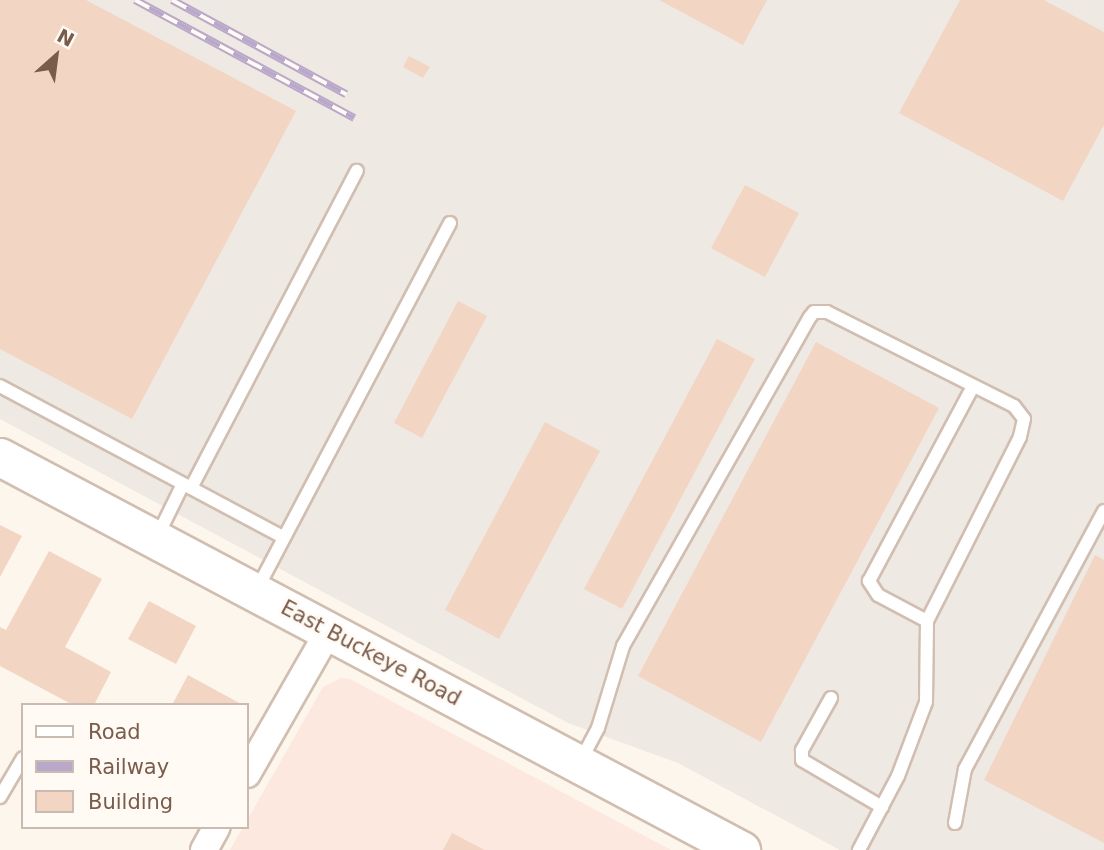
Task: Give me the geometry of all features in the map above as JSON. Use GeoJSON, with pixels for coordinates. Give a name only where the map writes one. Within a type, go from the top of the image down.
{"type":"FeatureCollection","features":[{"type":"Feature","properties":{"kind":"main road","name":"East Buckeye Road"},"geometry":{"type":"LineString","coordinates":[[0,457],[741,850]]}},
{"type":"Feature","properties":{"kind":"street"},"geometry":{"type":"LineString","coordinates":[[248,772],[329,631]]}},
{"type":"Feature","properties":{"kind":"street"},"geometry":{"type":"LineString","coordinates":[[204,850],[216,829]]}},
{"type":"Feature","properties":{"kind":"lane"},"geometry":{"type":"LineString","coordinates":[[156,539],[357,171]]}},
{"type":"Feature","properties":{"kind":"lane"},"geometry":{"type":"LineString","coordinates":[[255,592],[450,223]]}},
{"type":"Feature","properties":{"kind":"lane"},"geometry":{"type":"LineString","coordinates":[[579,764],[598,728],[619,654],[814,312],[827,312],[1020,411],[1024,428],[927,621],[926,702],[882,807],[859,850]]}},
{"type":"Feature","properties":{"kind":"lane"},"geometry":{"type":"LineString","coordinates":[[0,386],[283,537]]}},
{"type":"Feature","properties":{"kind":"lane"},"geometry":{"type":"LineString","coordinates":[[927,621],[878,596],[870,581],[973,386]]}},
{"type":"Feature","properties":{"kind":"lane"},"geometry":{"type":"LineString","coordinates":[[954,823],[965,769],[1104,511]]}},
{"type":"Feature","properties":{"kind":"lane"},"geometry":{"type":"LineString","coordinates":[[831,698],[802,750],[802,760],[882,807]]}},
{"type":"Feature","properties":{"kind":"lane"},"geometry":{"type":"LineString","coordinates":[[0,797],[21,761]]}},
{"type":"Feature","properties":{"kind":"shaded area"},"geometry":{"type":"Polygon","coordinates":[[[0,0],[1104,0],[1104,850],[840,850],[678,763],[568,723],[0,419],[0,0]]]}},
{"type":"Feature","properties":{"kind":"shaded area"},"geometry":{"type":"Polygon","coordinates":[[[341,678],[350,679],[671,850],[230,850],[242,829],[248,829],[248,818],[323,687],[341,678]]]}},
{"type":"Feature","properties":{"kind":"building"},"geometry":{"type":"Polygon","coordinates":[[[0,0],[86,0],[296,111],[132,419],[0,349],[0,0]]]}},
{"type":"Feature","properties":{"kind":"building"},"geometry":{"type":"Polygon","coordinates":[[[659,0],[767,0],[743,45],[659,0]]]}},
{"type":"Feature","properties":{"kind":"building"},"geometry":{"type":"Polygon","coordinates":[[[960,0],[1044,0],[1104,32],[1104,125],[1063,201],[899,113],[960,0]]]}},
{"type":"Feature","properties":{"kind":"building"},"geometry":{"type":"Polygon","coordinates":[[[409,56],[430,67],[423,78],[403,67],[409,56]]]}},
{"type":"Feature","properties":{"kind":"building"},"geometry":{"type":"Polygon","coordinates":[[[745,185],[799,213],[765,277],[711,248],[745,185]]]}},
{"type":"Feature","properties":{"kind":"building"},"geometry":{"type":"Polygon","coordinates":[[[458,301],[487,316],[422,438],[394,423],[458,301]]]}},
{"type":"Feature","properties":{"kind":"building"},"geometry":{"type":"Polygon","coordinates":[[[717,339],[755,359],[622,609],[584,589],[717,339]]]}},
{"type":"Feature","properties":{"kind":"building"},"geometry":{"type":"Polygon","coordinates":[[[816,342],[939,408],[761,742],[638,676],[816,342]]]}},
{"type":"Feature","properties":{"kind":"building"},"geometry":{"type":"Polygon","coordinates":[[[545,422],[600,451],[499,639],[445,610],[545,422]]]}},
{"type":"Feature","properties":{"kind":"building"},"geometry":{"type":"Polygon","coordinates":[[[0,525],[22,536],[0,577],[0,525]]]}},
{"type":"Feature","properties":{"kind":"building"},"geometry":{"type":"Polygon","coordinates":[[[49,551],[102,579],[65,647],[111,672],[95,703],[69,703],[0,666],[0,627],[6,630],[49,551]]]}},
{"type":"Feature","properties":{"kind":"building"},"geometry":{"type":"Polygon","coordinates":[[[1095,555],[1104,560],[1104,843],[984,780],[1095,555]]]}},
{"type":"Feature","properties":{"kind":"building"},"geometry":{"type":"Polygon","coordinates":[[[149,601],[196,626],[176,664],[128,639],[149,601]]]}},
{"type":"Feature","properties":{"kind":"building"},"geometry":{"type":"Polygon","coordinates":[[[188,675],[239,703],[173,703],[188,675]]]}},
{"type":"Feature","properties":{"kind":"building"},"geometry":{"type":"Polygon","coordinates":[[[452,833],[485,850],[443,850],[452,833]]]}},
{"type":"Feature","properties":{"kind":"railway"},"geometry":{"type":"LineString","coordinates":[[135,0],[354,118]]}},
{"type":"Feature","properties":{"kind":"railway"},"geometry":{"type":"LineString","coordinates":[[172,0],[346,94]]}}]}
